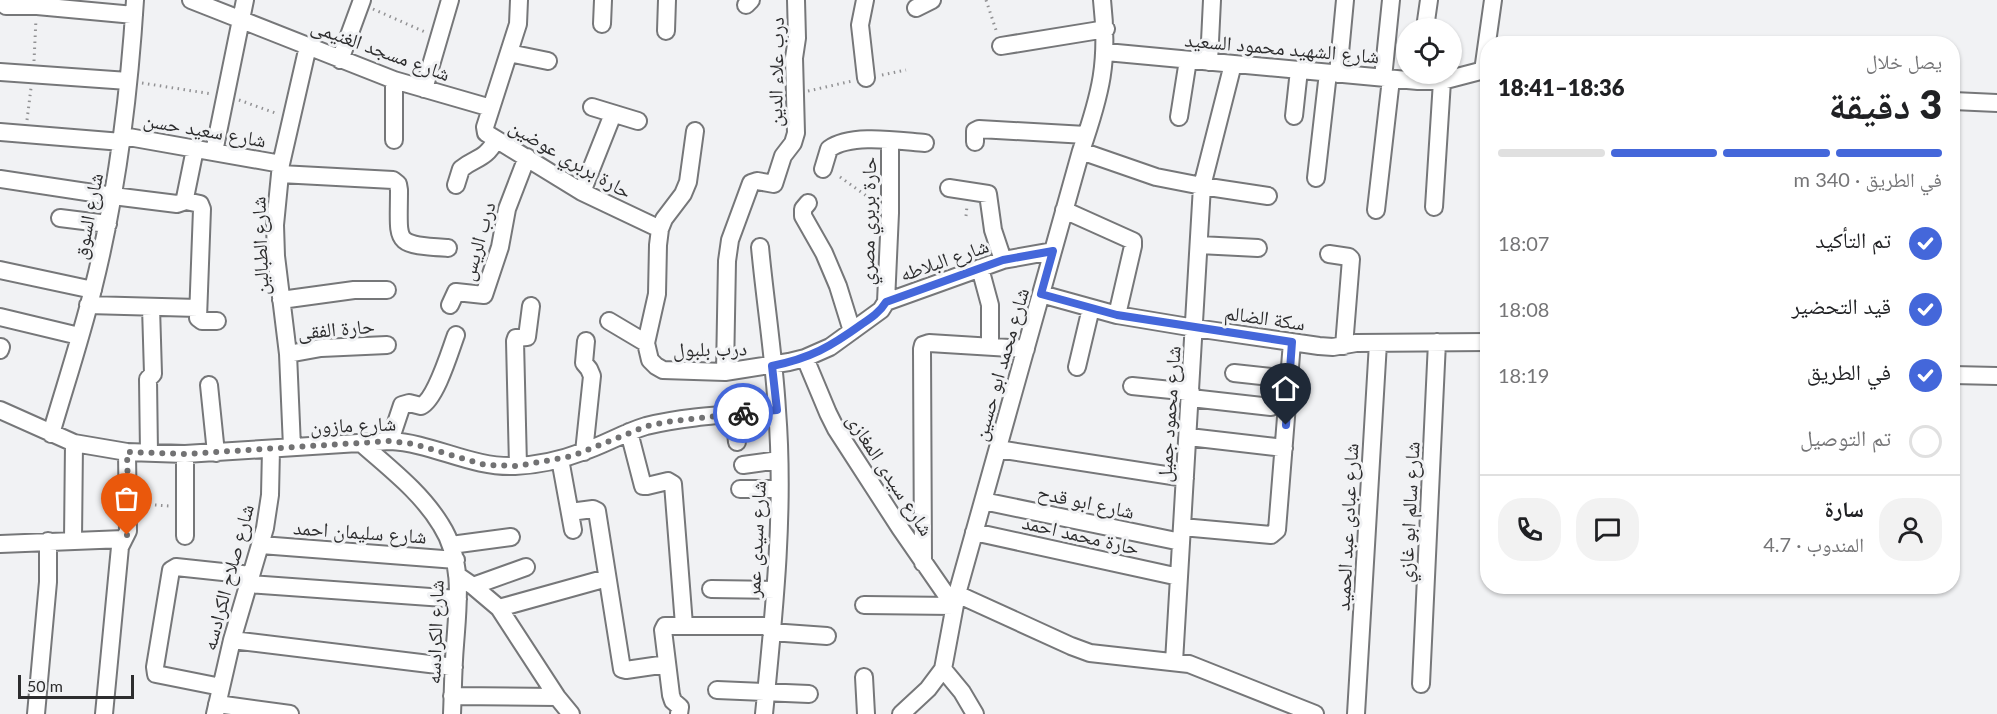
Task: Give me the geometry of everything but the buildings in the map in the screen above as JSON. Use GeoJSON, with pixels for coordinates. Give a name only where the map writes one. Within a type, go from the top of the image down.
{"type":"FeatureCollection","features":[{"type":"Feature","properties":{"kind":"street"},"geometry":{"type":"LineString","coordinates":[[2,0],[6,6],[135,7]]}},
{"type":"Feature","properties":{"kind":"street","name":"شارع مسجد الغنيمى"},"geometry":{"type":"LineString","coordinates":[[191,0],[394,80],[491,108]]}},
{"type":"Feature","properties":{"kind":"street"},"geometry":{"type":"LineString","coordinates":[[214,152],[245,0]]}},
{"type":"Feature","properties":{"kind":"street"},"geometry":{"type":"LineString","coordinates":[[424,89],[450,0]]}},
{"type":"Feature","properties":{"kind":"street"},"geometry":{"type":"LineString","coordinates":[[491,108],[518,24],[519,0]]}},
{"type":"Feature","properties":{"kind":"street"},"geometry":{"type":"LineString","coordinates":[[602,24],[603,0]]}},
{"type":"Feature","properties":{"kind":"street"},"geometry":{"type":"LineString","coordinates":[[666,31],[667,0]]}},
{"type":"Feature","properties":{"kind":"street","name":"درب علاء الدين"},"geometry":{"type":"LineString","coordinates":[[724,372],[727,261],[730,240],[751,183],[757,181],[774,184],[783,156],[793,143],[796,133],[794,58],[797,38],[796,0]]}},
{"type":"Feature","properties":{"kind":"street"},"geometry":{"type":"LineString","coordinates":[[865,0],[860,25],[866,78]]}},
{"type":"Feature","properties":{"kind":"street"},"geometry":{"type":"LineString","coordinates":[[916,8],[932,0]]}},
{"type":"Feature","properties":{"kind":"street","name":"شارع محمد ابو حسين"},"geometry":{"type":"LineString","coordinates":[[943,669],[956,600],[974,532],[1064,210],[1098,102],[1106,52],[1102,0]]}},
{"type":"Feature","properties":{"kind":"street"},"geometry":{"type":"LineString","coordinates":[[1209,62],[1212,0]]}},
{"type":"Feature","properties":{"kind":"street"},"geometry":{"type":"LineString","coordinates":[[1316,178],[1344,0]]}},
{"type":"Feature","properties":{"kind":"street"},"geometry":{"type":"LineString","coordinates":[[1376,210],[1391,0]]}},
{"type":"Feature","properties":{"kind":"street"},"geometry":{"type":"LineString","coordinates":[[1426,18],[1429,0]]}},
{"type":"Feature","properties":{"kind":"street"},"geometry":{"type":"LineString","coordinates":[[1489,36],[1493,0]]}},
{"type":"Feature","properties":{"kind":"street"},"geometry":{"type":"LineString","coordinates":[[340,60],[362,2]]}},
{"type":"Feature","properties":{"kind":"street","name":"شارع السوق"},"geometry":{"type":"LineString","coordinates":[[51,434],[91,298],[108,224],[122,139],[135,7]]}},
{"type":"Feature","properties":{"kind":"street"},"geometry":{"type":"LineString","coordinates":[[1001,46],[1106,29]]}},
{"type":"Feature","properties":{"kind":"street","name":"شارع الطبالين"},"geometry":{"type":"LineString","coordinates":[[292,447],[288,354],[276,256],[275,225],[280,169],[308,46]]}},
{"type":"Feature","properties":{"kind":"street","name":"شارع الشهيد محمود السعيد"},"geometry":{"type":"LineString","coordinates":[[1106,52],[1396,78]]}},
{"type":"Feature","properties":{"kind":"street"},"geometry":{"type":"LineString","coordinates":[[509,53],[548,60]]}},
{"type":"Feature","properties":{"kind":"street"},"geometry":{"type":"LineString","coordinates":[[1179,117],[1188,60]]}},
{"type":"Feature","properties":{"kind":"street","name":"شارع محمود جميل"},"geometry":{"type":"LineString","coordinates":[[1174,662],[1202,186],[1233,64]]}},
{"type":"Feature","properties":{"kind":"street"},"geometry":{"type":"LineString","coordinates":[[1294,116],[1299,70]]}},
{"type":"Feature","properties":{"kind":"street","name":"شارع الشهيد محمود السعيد"},"geometry":{"type":"LineString","coordinates":[[1462,76],[1480,71]]}},
{"type":"Feature","properties":{"kind":"street"},"geometry":{"type":"LineString","coordinates":[[0,72],[128,81]]}},
{"type":"Feature","properties":{"kind":"street"},"geometry":{"type":"LineString","coordinates":[[394,80],[394,140]]}},
{"type":"Feature","properties":{"kind":"street"},"geometry":{"type":"LineString","coordinates":[[1434,207],[1442,84]]}},
{"type":"Feature","properties":{"kind":"street"},"geometry":{"type":"LineString","coordinates":[[1960,101],[1997,103]]}},
{"type":"Feature","properties":{"kind":"street"},"geometry":{"type":"LineString","coordinates":[[592,107],[639,121]]}},
{"type":"Feature","properties":{"kind":"street","name":"حارة بربري عوضين"},"geometry":{"type":"LineString","coordinates":[[491,108],[485,131],[496,140],[582,192],[660,228]]}},
{"type":"Feature","properties":{"kind":"street"},"geometry":{"type":"LineString","coordinates":[[582,192],[614,114]]}},
{"type":"Feature","properties":{"kind":"street"},"geometry":{"type":"LineString","coordinates":[[975,142],[975,131],[979,129],[1084,143],[1156,177],[1268,196]]}},
{"type":"Feature","properties":{"kind":"street","name":"درب بلبول"},"geometry":{"type":"LineString","coordinates":[[695,131],[688,182],[683,194],[660,228],[657,244],[657,294],[646,343],[650,360],[663,370],[724,372],[772,366],[805,358],[830,347],[877,313],[886,302]]}},
{"type":"Feature","properties":{"kind":"street","name":"شارع سعيد حسن"},"geometry":{"type":"LineString","coordinates":[[0,132],[122,139],[214,152],[280,169],[393,180],[398,184],[399,190],[401,238],[407,244],[415,246],[448,248]]}},
{"type":"Feature","properties":{"kind":"street"},"geometry":{"type":"LineString","coordinates":[[456,185],[462,169],[482,158],[496,140]]}},
{"type":"Feature","properties":{"kind":"street","name":"حارة بربري مصري"},"geometry":{"type":"LineString","coordinates":[[886,302],[891,213],[890,141]]}},
{"type":"Feature","properties":{"kind":"street"},"geometry":{"type":"LineString","coordinates":[[823,169],[829,149],[845,142],[925,143]]}},
{"type":"Feature","properties":{"kind":"street"},"geometry":{"type":"LineString","coordinates":[[186,201],[195,149]]}},
{"type":"Feature","properties":{"kind":"street","name":"درب الريس"},"geometry":{"type":"LineString","coordinates":[[450,305],[456,292],[484,295],[500,247],[507,209],[527,157]]}},
{"type":"Feature","properties":{"kind":"street"},"geometry":{"type":"LineString","coordinates":[[0,179],[112,196],[177,204],[186,201],[200,204],[202,209],[199,320],[217,321]]}},
{"type":"Feature","properties":{"kind":"street"},"geometry":{"type":"LineString","coordinates":[[949,188],[988,194],[993,230],[1003,260]]}},
{"type":"Feature","properties":{"kind":"street"},"geometry":{"type":"LineString","coordinates":[[807,203],[803,209],[803,216],[824,253],[838,286],[852,331]]}},
{"type":"Feature","properties":{"kind":"street"},"geometry":{"type":"LineString","coordinates":[[1064,210],[1132,241],[1133,246],[1117,315]]}},
{"type":"Feature","properties":{"kind":"street"},"geometry":{"type":"LineString","coordinates":[[60,218],[108,224]]}},
{"type":"Feature","properties":{"kind":"street"},"geometry":{"type":"LineString","coordinates":[[1199,244],[1258,248]]}},
{"type":"Feature","properties":{"kind":"street","name":"شارع سيدى عمر"},"geometry":{"type":"LineString","coordinates":[[759,247],[777,410],[779,460],[775,590],[764,714]]}},
{"type":"Feature","properties":{"kind":"street","name":"شارع البلاطه"},"geometry":{"type":"LineString","coordinates":[[886,302],[980,267],[1003,260],[1053,251]]}},
{"type":"Feature","properties":{"kind":"street"},"geometry":{"type":"LineString","coordinates":[[1329,254],[1351,259],[1344,346]]}},
{"type":"Feature","properties":{"kind":"street"},"geometry":{"type":"LineString","coordinates":[[980,267],[990,305],[990,347]]}},
{"type":"Feature","properties":{"kind":"street"},"geometry":{"type":"LineString","coordinates":[[0,270],[91,298],[151,307],[198,308]]}},
{"type":"Feature","properties":{"kind":"street"},"geometry":{"type":"LineString","coordinates":[[281,300],[354,290],[387,290]]}},
{"type":"Feature","properties":{"kind":"street","name":"سكة الضالم"},"geometry":{"type":"LineString","coordinates":[[1041,294],[1117,315],[1292,342],[1344,346],[1356,343],[1480,342]]}},
{"type":"Feature","properties":{"kind":"street"},"geometry":{"type":"LineString","coordinates":[[518,466],[515,341],[516,338],[527,337],[531,306]]}},
{"type":"Feature","properties":{"kind":"street"},"geometry":{"type":"LineString","coordinates":[[149,453],[148,379],[153,374],[151,307]]}},
{"type":"Feature","properties":{"kind":"street"},"geometry":{"type":"LineString","coordinates":[[1077,367],[1091,308]]}},
{"type":"Feature","properties":{"kind":"street"},"geometry":{"type":"LineString","coordinates":[[0,317],[79,336]]}},
{"type":"Feature","properties":{"kind":"street"},"geometry":{"type":"LineString","coordinates":[[609,321],[646,343]]}},
{"type":"Feature","properties":{"kind":"street"},"geometry":{"type":"LineString","coordinates":[[390,441],[402,405],[409,403],[421,406],[428,401],[456,335]]}},
{"type":"Feature","properties":{"kind":"street"},"geometry":{"type":"LineString","coordinates":[[584,452],[592,376],[584,363],[586,341]]}},
{"type":"Feature","properties":{"kind":"street"},"geometry":{"type":"LineString","coordinates":[[1188,437],[1284,448],[1292,342]]}},
{"type":"Feature","properties":{"kind":"street","name":"شارع سالم ابو غازي"},"geometry":{"type":"LineString","coordinates":[[1421,684],[1437,342]]}},
{"type":"Feature","properties":{"kind":"street"},"geometry":{"type":"LineString","coordinates":[[923,563],[923,345],[929,343],[1026,349]]}},
{"type":"Feature","properties":{"kind":"street","name":"شارع عبادى عبد الحميد"},"geometry":{"type":"LineString","coordinates":[[1356,714],[1378,343]]}},
{"type":"Feature","properties":{"kind":"street","name":"حارة الفقى"},"geometry":{"type":"LineString","coordinates":[[288,354],[321,348],[387,345]]}},
{"type":"Feature","properties":{"kind":"street","name":"شارع سيدى المغازى"},"geometry":{"type":"LineString","coordinates":[[805,358],[832,421],[923,563],[956,600]]}},
{"type":"Feature","properties":{"kind":"street"},"geometry":{"type":"LineString","coordinates":[[1234,373],[1289,379]]}},
{"type":"Feature","properties":{"kind":"street"},"geometry":{"type":"LineString","coordinates":[[1960,375],[1997,376]]}},
{"type":"Feature","properties":{"kind":"street"},"geometry":{"type":"LineString","coordinates":[[209,385],[216,453]]}},
{"type":"Feature","properties":{"kind":"street"},"geometry":{"type":"LineString","coordinates":[[1132,386],[1271,407]]}},
{"type":"Feature","properties":{"kind":"street","name":"شارع مازون"},"geometry":{"type":"LineString","coordinates":[[0,410],[74,443],[127,452],[216,453],[390,441],[414,444],[485,465],[518,466],[560,459],[584,452],[628,432],[666,422],[777,410]]}},
{"type":"Feature","properties":{"kind":"street"},"geometry":{"type":"LineString","coordinates":[[734,414],[737,442]]}},
{"type":"Feature","properties":{"kind":"street"},"geometry":{"type":"LineString","coordinates":[[628,432],[643,486],[668,481],[673,484],[684,625]]}},
{"type":"Feature","properties":{"kind":"street"},"geometry":{"type":"LineString","coordinates":[[73,540],[74,443]]}},
{"type":"Feature","properties":{"kind":"street","name":"شارع الكرادسه"},"geometry":{"type":"LineString","coordinates":[[361,443],[427,505],[441,525],[454,560],[458,599],[452,714]]}},
{"type":"Feature","properties":{"kind":"street","name":"شارع صلاح الكرادسه"},"geometry":{"type":"LineString","coordinates":[[216,709],[232,640],[261,545],[270,495],[271,448]]}},
{"type":"Feature","properties":{"kind":"street","name":"شارع ابو قدح"},"geometry":{"type":"LineString","coordinates":[[983,501],[1181,534],[1271,536],[1277,530],[1284,448]]}},
{"type":"Feature","properties":{"kind":"street"},"geometry":{"type":"LineString","coordinates":[[998,449],[1185,478]]}},
{"type":"Feature","properties":{"kind":"street"},"geometry":{"type":"LineString","coordinates":[[104,714],[120,547],[129,531],[127,452]]}},
{"type":"Feature","properties":{"kind":"street"},"geometry":{"type":"LineString","coordinates":[[185,454],[185,536]]}},
{"type":"Feature","properties":{"kind":"street"},"geometry":{"type":"LineString","coordinates":[[560,459],[573,530]]}},
{"type":"Feature","properties":{"kind":"street"},"geometry":{"type":"LineString","coordinates":[[743,465],[779,460]]}},
{"type":"Feature","properties":{"kind":"street"},"geometry":{"type":"LineString","coordinates":[[740,489],[779,489]]}},
{"type":"Feature","properties":{"kind":"street"},"geometry":{"type":"LineString","coordinates":[[570,513],[596,510],[622,669],[667,664]]}},
{"type":"Feature","properties":{"kind":"street","name":"حارة محمد احمد"},"geometry":{"type":"LineString","coordinates":[[974,532],[1179,577]]}},
{"type":"Feature","properties":{"kind":"street","name":"شارع سليمان احمد"},"geometry":{"type":"LineString","coordinates":[[261,545],[454,560],[511,537]]}},
{"type":"Feature","properties":{"kind":"street"},"geometry":{"type":"LineString","coordinates":[[0,544],[124,539]]}},
{"type":"Feature","properties":{"kind":"street"},"geometry":{"type":"LineString","coordinates":[[36,714],[48,582],[48,541]]}},
{"type":"Feature","properties":{"kind":"street"},"geometry":{"type":"LineString","coordinates":[[454,560],[473,586],[499,608],[571,714]]}},
{"type":"Feature","properties":{"kind":"street"},"geometry":{"type":"LineString","coordinates":[[221,687],[156,674],[155,667],[171,570],[176,567],[250,579],[458,599]]}},
{"type":"Feature","properties":{"kind":"street"},"geometry":{"type":"LineString","coordinates":[[473,586],[526,567]]}},
{"type":"Feature","properties":{"kind":"street"},"geometry":{"type":"LineString","coordinates":[[499,608],[607,578]]}},
{"type":"Feature","properties":{"kind":"street"},"geometry":{"type":"LineString","coordinates":[[711,589],[775,590]]}},
{"type":"Feature","properties":{"kind":"street"},"geometry":{"type":"LineString","coordinates":[[864,605],[956,600],[1090,653],[1188,664],[1315,714]]}},
{"type":"Feature","properties":{"kind":"street"},"geometry":{"type":"LineString","coordinates":[[680,714],[680,707],[673,701],[670,694],[663,628],[665,626],[771,629],[827,636]]}},
{"type":"Feature","properties":{"kind":"street"},"geometry":{"type":"LineString","coordinates":[[232,640],[453,667]]}},
{"type":"Feature","properties":{"kind":"street"},"geometry":{"type":"LineString","coordinates":[[908,712],[943,669],[962,692],[975,714]]}},
{"type":"Feature","properties":{"kind":"street"},"geometry":{"type":"LineString","coordinates":[[864,677],[866,714]]}},
{"type":"Feature","properties":{"kind":"street"},"geometry":{"type":"LineString","coordinates":[[717,690],[809,694]]}},
{"type":"Feature","properties":{"kind":"street"},"geometry":{"type":"LineString","coordinates":[[452,696],[558,697]]}},
{"type":"Feature","properties":{"kind":"street"},"geometry":{"type":"LineString","coordinates":[[216,709],[290,714]]}},
{"type":"Feature","properties":{"kind":"path"},"geometry":{"type":"LineString","coordinates":[[986,0],[1001,46]]}},
{"type":"Feature","properties":{"kind":"path"},"geometry":{"type":"LineString","coordinates":[[362,2],[438,37]]}},
{"type":"Feature","properties":{"kind":"path"},"geometry":{"type":"LineString","coordinates":[[25,134],[33,75],[37,6]]}},
{"type":"Feature","properties":{"kind":"path"},"geometry":{"type":"LineString","coordinates":[[128,81],[226,96],[291,119]]}},
{"type":"Feature","properties":{"kind":"path"},"geometry":{"type":"LineString","coordinates":[[840,177],[891,213]]}},
{"type":"Feature","properties":{"kind":"path"},"geometry":{"type":"LineString","coordinates":[[128,502],[186,508]]}},
{"type":"Feature","properties":{"kind":"way so far"},"geometry":{"type":"LineString","coordinates":[[127,535],[129,531],[127,452],[185,454],[390,441],[414,444],[485,465],[518,466],[572,456],[647,426],[743,413]]}},
{"type":"Feature","properties":{"kind":"route"},"geometry":{"type":"LineString","coordinates":[[743,413],[777,410],[772,366],[805,358],[830,347],[877,313],[886,302],[980,267],[1003,260],[1053,251],[1041,294],[1117,315],[1292,342],[1286,425]]}}]}
